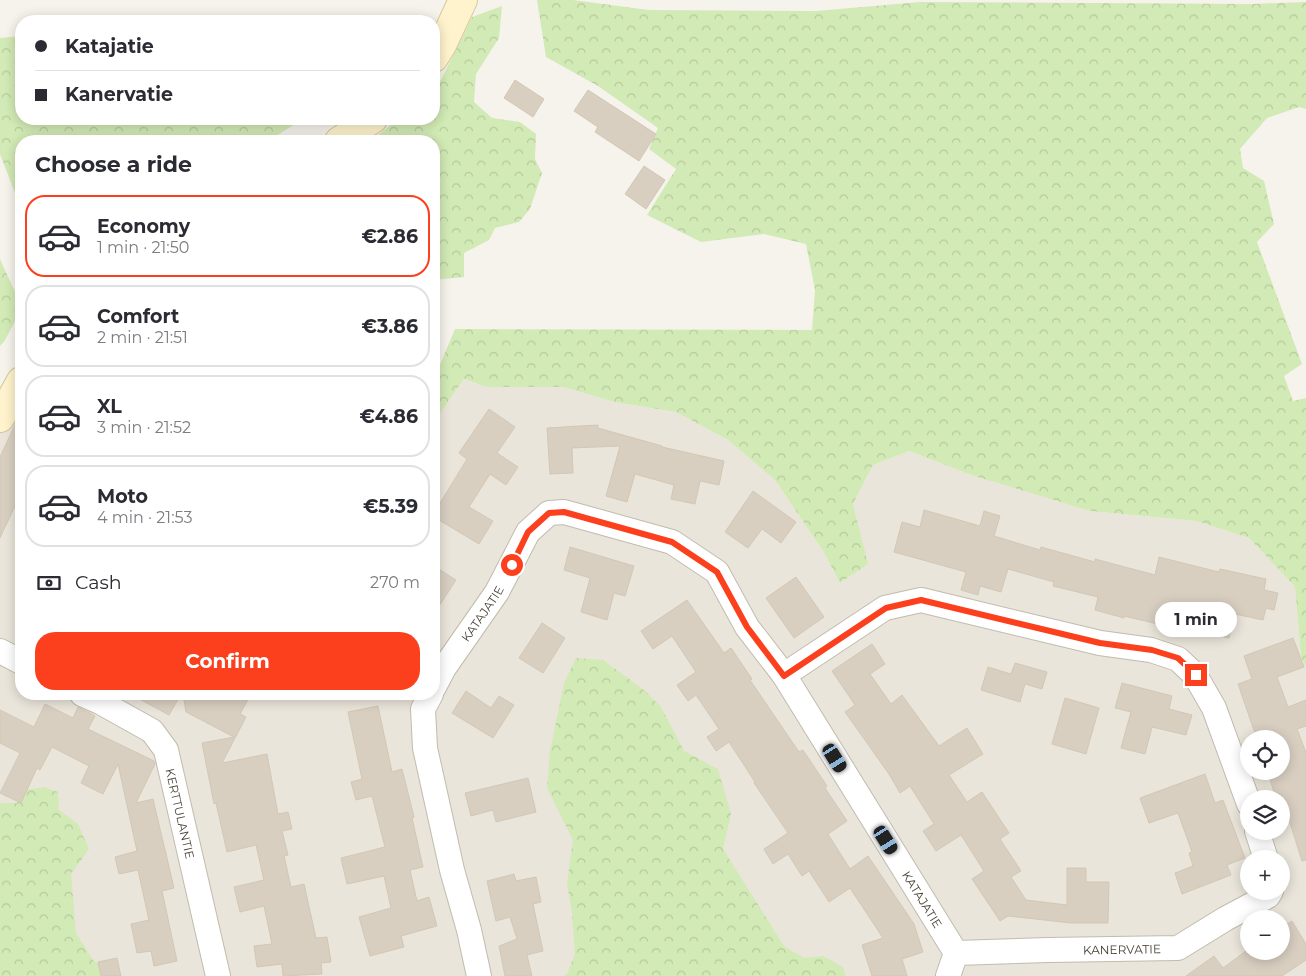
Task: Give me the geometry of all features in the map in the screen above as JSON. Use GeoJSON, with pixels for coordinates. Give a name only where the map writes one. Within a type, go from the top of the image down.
{"type":"FeatureCollection","features":[{"type":"Feature","properties":{"kind":"street"},"geometry":{"type":"LineString","coordinates":[[440,48],[463,0]]}},
{"type":"Feature","properties":{"kind":"street"},"geometry":{"type":"LineString","coordinates":[[348,135],[364,125]]}},
{"type":"Feature","properties":{"kind":"street"},"geometry":{"type":"LineString","coordinates":[[0,418],[15,391]]}},
{"type":"Feature","properties":{"kind":"street","name":"KATAJATIE"},"geometry":{"type":"LineString","coordinates":[[440,676],[497,592],[528,532],[549,513],[564,512],[672,542],[717,572],[747,627],[784,676],[956,953]]}},
{"type":"Feature","properties":{"kind":"street"},"geometry":{"type":"LineString","coordinates":[[784,676],[886,608],[921,600],[1100,643],[1152,650],[1178,658],[1196,675],[1214,708],[1244,790]]}},
{"type":"Feature","properties":{"kind":"street"},"geometry":{"type":"LineString","coordinates":[[0,651],[15,659]]}},
{"type":"Feature","properties":{"kind":"street","name":"KERTTULANTIE"},"geometry":{"type":"LineString","coordinates":[[96,700],[152,731],[166,750],[218,976]]}},
{"type":"Feature","properties":{"kind":"street"},"geometry":{"type":"LineString","coordinates":[[427,700],[422,710],[425,748],[452,870],[469,930],[479,976]]}},
{"type":"Feature","properties":{"kind":"street","name":"KANERVATIE"},"geometry":{"type":"LineString","coordinates":[[956,953],[1178,948],[1261,900]]}},
{"type":"Feature","properties":{"kind":"street"},"geometry":{"type":"LineString","coordinates":[[948,976],[956,953]]}},
{"type":"Feature","properties":{"kind":"shaded area"},"geometry":{"type":"Polygon","coordinates":[[[464,379],[487,387],[563,387],[614,402],[676,412],[728,440],[775,480],[823,551],[840,583],[867,564],[853,504],[873,465],[909,451],[974,476],[1090,511],[1196,521],[1249,538],[1295,587],[1301,657],[1306,667],[1306,976],[0,976],[0,414],[15,418],[15,700],[440,700],[440,413],[464,379]]]}},
{"type":"Feature","properties":{"kind":"green space"},"geometry":{"type":"Polygon","coordinates":[[[537,0],[573,0],[649,10],[816,11],[920,2],[1252,4],[1306,2],[1306,109],[1299,107],[1267,118],[1240,149],[1243,168],[1264,181],[1274,224],[1257,242],[1302,364],[1284,376],[1293,401],[1306,398],[1306,667],[1301,657],[1295,587],[1249,538],[1196,521],[1090,511],[974,476],[909,451],[873,465],[853,504],[868,564],[840,583],[823,551],[775,480],[728,440],[676,412],[614,402],[563,387],[487,387],[464,379],[440,413],[440,365],[455,329],[812,330],[815,290],[806,244],[764,234],[701,242],[647,215],[676,169],[649,149],[658,128],[598,86],[546,57],[537,0]]]}},
{"type":"Feature","properties":{"kind":"green space"},"geometry":{"type":"Polygon","coordinates":[[[502,6],[499,38],[476,74],[474,102],[492,118],[520,122],[536,134],[535,159],[542,173],[530,209],[519,222],[495,228],[489,240],[464,253],[464,277],[440,279],[440,135],[378,135],[391,125],[440,125],[440,81],[472,17],[502,6]]]}},
{"type":"Feature","properties":{"kind":"green space"},"geometry":{"type":"Polygon","coordinates":[[[15,37],[15,125],[293,125],[278,135],[15,135],[15,193],[0,154],[0,38],[15,37]]]}},
{"type":"Feature","properties":{"kind":"green space"},"geometry":{"type":"Polygon","coordinates":[[[0,259],[15,292],[15,321],[0,346],[0,259]]]}},
{"type":"Feature","properties":{"kind":"green space"},"geometry":{"type":"Polygon","coordinates":[[[576,658],[603,660],[644,690],[661,707],[684,751],[718,769],[731,814],[723,849],[784,946],[804,958],[823,956],[843,967],[846,976],[563,976],[567,974],[575,954],[572,913],[567,883],[573,840],[547,788],[550,751],[564,683],[576,658]]]}},
{"type":"Feature","properties":{"kind":"green space"},"geometry":{"type":"Polygon","coordinates":[[[44,787],[58,792],[59,810],[78,824],[89,849],[71,874],[76,933],[93,960],[111,976],[0,976],[0,803],[17,803],[26,790],[44,787]]]}},
{"type":"Feature","properties":{"kind":"building"},"geometry":{"type":"Polygon","coordinates":[[[515,80],[544,99],[533,117],[504,98],[515,80]]]}},
{"type":"Feature","properties":{"kind":"building"},"geometry":{"type":"Polygon","coordinates":[[[588,90],[656,134],[639,161],[595,132],[598,127],[574,111],[588,90]]]}},
{"type":"Feature","properties":{"kind":"building"},"geometry":{"type":"Polygon","coordinates":[[[644,166],[665,180],[646,209],[625,194],[644,166]]]}},
{"type":"Feature","properties":{"kind":"building"},"geometry":{"type":"Polygon","coordinates":[[[489,409],[515,427],[497,453],[518,467],[506,485],[490,474],[469,507],[493,521],[479,544],[440,521],[440,503],[467,459],[459,453],[489,409]]]}},
{"type":"Feature","properties":{"kind":"building"},"geometry":{"type":"Polygon","coordinates":[[[15,425],[15,506],[0,538],[0,457],[15,425]]]}},
{"type":"Feature","properties":{"kind":"building"},"geometry":{"type":"Polygon","coordinates":[[[598,425],[598,428],[662,447],[724,461],[719,485],[700,481],[695,504],[671,499],[674,485],[635,474],[627,502],[606,496],[620,446],[572,448],[573,473],[550,474],[547,428],[598,425]]]}},
{"type":"Feature","properties":{"kind":"building"},"geometry":{"type":"Polygon","coordinates":[[[753,491],[796,522],[781,543],[762,529],[748,548],[725,532],[753,491]]]}},
{"type":"Feature","properties":{"kind":"building"},"geometry":{"type":"Polygon","coordinates":[[[924,510],[980,526],[984,511],[1000,516],[994,536],[1040,550],[1041,547],[1095,562],[1095,559],[1155,575],[1159,557],[1219,572],[1220,569],[1266,579],[1264,590],[1278,593],[1274,610],[1266,608],[1263,620],[1235,614],[1229,638],[1205,633],[1209,616],[1171,607],[1166,626],[1124,616],[1124,618],[1095,610],[1098,597],[1053,586],[1054,582],[1008,569],[1001,592],[980,586],[978,595],[961,590],[966,572],[894,552],[902,522],[920,527],[924,510]]]}},
{"type":"Feature","properties":{"kind":"building"},"geometry":{"type":"Polygon","coordinates":[[[570,547],[634,566],[625,596],[614,593],[607,620],[581,612],[590,578],[564,570],[570,547]]]}},
{"type":"Feature","properties":{"kind":"building"},"geometry":{"type":"Polygon","coordinates":[[[440,570],[456,580],[440,605],[440,570]]]}},
{"type":"Feature","properties":{"kind":"building"},"geometry":{"type":"Polygon","coordinates":[[[796,577],[824,617],[794,638],[766,598],[796,577]]]}},
{"type":"Feature","properties":{"kind":"building"},"geometry":{"type":"Polygon","coordinates":[[[687,600],[724,653],[731,648],[752,679],[750,680],[799,752],[803,750],[827,786],[825,788],[847,821],[828,834],[850,869],[868,856],[914,924],[923,952],[902,959],[907,976],[872,976],[862,945],[883,938],[850,888],[829,902],[809,871],[802,876],[788,854],[773,864],[764,849],[788,833],[729,742],[716,751],[707,737],[719,729],[696,695],[688,701],[677,685],[696,672],[672,636],[653,649],[641,631],[687,600]]]}},
{"type":"Feature","properties":{"kind":"building"},"geometry":{"type":"Polygon","coordinates":[[[542,623],[565,638],[543,673],[519,658],[542,623]]]}},
{"type":"Feature","properties":{"kind":"building"},"geometry":{"type":"Polygon","coordinates":[[[1293,638],[1304,667],[1277,677],[1288,707],[1306,700],[1306,726],[1297,729],[1306,753],[1306,860],[1302,861],[1290,823],[1290,790],[1273,790],[1270,780],[1290,780],[1290,730],[1254,730],[1238,684],[1252,679],[1244,656],[1293,638]]]}},
{"type":"Feature","properties":{"kind":"building"},"geometry":{"type":"Polygon","coordinates":[[[872,644],[885,664],[870,674],[891,704],[902,695],[939,746],[967,728],[983,754],[949,775],[967,802],[982,792],[1009,833],[1000,839],[1021,871],[1011,877],[1026,900],[1067,905],[1067,868],[1086,868],[1086,882],[1109,882],[1108,923],[1071,923],[1008,916],[1000,921],[972,879],[984,871],[961,835],[936,851],[923,831],[934,824],[910,786],[900,793],[889,774],[845,712],[855,705],[832,671],[872,644]]]}},
{"type":"Feature","properties":{"kind":"building"},"geometry":{"type":"Polygon","coordinates":[[[1015,663],[1047,672],[1042,689],[1025,684],[1020,702],[981,690],[988,667],[1011,674],[1015,663]]]}},
{"type":"Feature","properties":{"kind":"building"},"geometry":{"type":"Polygon","coordinates":[[[1122,683],[1172,696],[1169,709],[1192,715],[1186,735],[1152,727],[1145,754],[1121,748],[1131,712],[1115,708],[1122,683]]]}},
{"type":"Feature","properties":{"kind":"building"},"geometry":{"type":"Polygon","coordinates":[[[466,691],[491,708],[499,696],[514,705],[493,738],[452,713],[466,691]]]}},
{"type":"Feature","properties":{"kind":"building"},"geometry":{"type":"Polygon","coordinates":[[[1065,698],[1099,708],[1086,754],[1052,744],[1065,698]]]}},
{"type":"Feature","properties":{"kind":"building"},"geometry":{"type":"Polygon","coordinates":[[[141,700],[178,700],[169,715],[141,700]]]}},
{"type":"Feature","properties":{"kind":"building"},"geometry":{"type":"Polygon","coordinates":[[[184,700],[248,700],[240,714],[246,717],[222,763],[267,754],[278,814],[288,812],[292,829],[282,831],[288,855],[284,856],[291,887],[304,884],[316,938],[327,937],[331,962],[321,963],[322,974],[283,976],[282,964],[257,967],[254,946],[272,944],[264,906],[240,912],[234,887],[264,880],[256,845],[227,852],[216,803],[214,804],[202,743],[234,737],[186,712],[184,700]]]}},
{"type":"Feature","properties":{"kind":"building"},"geometry":{"type":"Polygon","coordinates":[[[45,704],[73,718],[78,707],[95,716],[88,729],[154,761],[155,764],[136,803],[153,799],[174,888],[162,891],[177,961],[154,966],[151,951],[137,953],[131,924],[149,920],[138,870],[119,874],[115,857],[137,851],[118,764],[103,794],[81,783],[89,766],[52,747],[40,770],[37,768],[21,803],[0,793],[20,753],[0,743],[0,710],[34,727],[45,704]]]}},
{"type":"Feature","properties":{"kind":"building"},"geometry":{"type":"Polygon","coordinates":[[[378,706],[392,772],[402,769],[414,817],[412,818],[423,867],[410,870],[417,901],[429,897],[437,926],[401,936],[404,947],[370,956],[359,917],[391,908],[384,876],[347,884],[341,858],[385,847],[372,796],[356,800],[351,782],[362,779],[348,712],[378,706]]]}},
{"type":"Feature","properties":{"kind":"building"},"geometry":{"type":"Polygon","coordinates":[[[1205,774],[1215,803],[1223,800],[1242,850],[1240,850],[1240,860],[1227,865],[1231,875],[1182,894],[1175,873],[1193,866],[1189,853],[1192,852],[1178,813],[1149,823],[1140,798],[1205,774]]]}},
{"type":"Feature","properties":{"kind":"building"},"geometry":{"type":"Polygon","coordinates":[[[528,778],[536,812],[496,822],[493,810],[471,816],[465,793],[528,778]]]}},
{"type":"Feature","properties":{"kind":"building"},"geometry":{"type":"Polygon","coordinates":[[[514,874],[516,881],[536,877],[541,902],[533,904],[543,951],[527,955],[532,976],[505,976],[499,946],[517,939],[510,917],[496,921],[487,881],[514,874]]]}},
{"type":"Feature","properties":{"kind":"building"},"geometry":{"type":"Polygon","coordinates":[[[1292,921],[1306,944],[1306,960],[1282,976],[1186,976],[1214,956],[1223,968],[1240,955],[1240,960],[1290,960],[1290,922],[1292,921]]]}},
{"type":"Feature","properties":{"kind":"building"},"geometry":{"type":"Polygon","coordinates":[[[117,958],[121,976],[101,976],[98,962],[117,958]]]}},
{"type":"Feature","properties":{"kind":"route"},"geometry":{"type":"LineString","coordinates":[[512,565],[528,532],[549,513],[564,512],[672,542],[717,572],[747,627],[784,676],[886,608],[921,600],[1100,643],[1152,650],[1178,658],[1196,675]]}}]}
